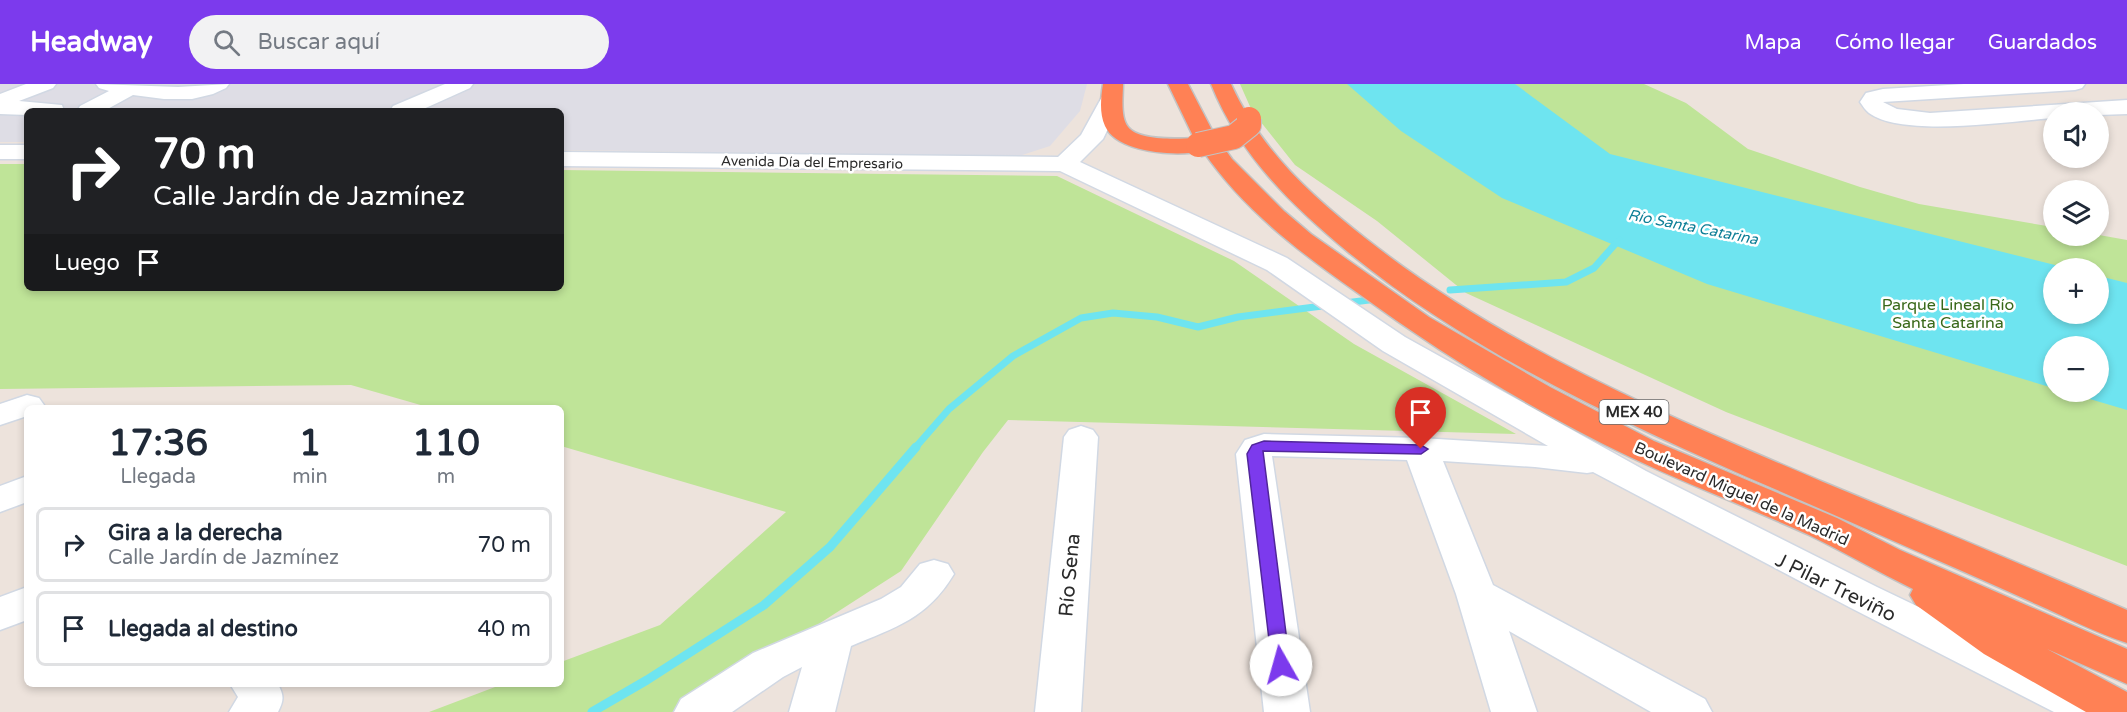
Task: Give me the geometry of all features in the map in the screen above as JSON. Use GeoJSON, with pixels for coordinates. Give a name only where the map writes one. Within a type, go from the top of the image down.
{"type":"FeatureCollection","features":[{"type":"Feature","properties":{"kind":"highway","name":"Boulevard Miguel de la Madrid"},"geometry":{"type":"LineString","coordinates":[[1178,84],[1203,135],[1224,164],[1275,217],[1301,240],[1408,316],[1538,394],[1642,449],[1824,527],[1886,560],[2127,667]]}},
{"type":"Feature","properties":{"kind":"highway","name":"Boulevard Miguel de la Madrid"},"geometry":{"type":"LineString","coordinates":[[1221,84],[1252,143],[1276,173],[1313,209],[1381,265],[1504,346],[1617,404],[2127,627]]}},
{"type":"Feature","properties":{"kind":"highway"},"geometry":{"type":"LineString","coordinates":[[1112,92],[1117,127],[1129,137],[1164,145],[1210,143],[1224,141],[1249,126],[1250,119],[1238,84]]}},
{"type":"Feature","properties":{"kind":"highway"},"geometry":{"type":"LineString","coordinates":[[1886,560],[1957,615],[1999,642],[2046,671],[2124,712]]}},
{"type":"Feature","properties":{"kind":"street"},"geometry":{"type":"LineString","coordinates":[[0,101],[46,84]]}},
{"type":"Feature","properties":{"kind":"street"},"geometry":{"type":"LineString","coordinates":[[106,84],[184,94],[219,84]]}},
{"type":"Feature","properties":{"kind":"street"},"geometry":{"type":"LineString","coordinates":[[2075,84],[1883,95],[1874,98],[1871,102],[1876,108],[1892,115],[1930,120],[2127,107]]}},
{"type":"Feature","properties":{"kind":"street"},"geometry":{"type":"LineString","coordinates":[[94,108],[131,88]]}},
{"type":"Feature","properties":{"kind":"street"},"geometry":{"type":"LineString","coordinates":[[408,108],[456,88]]}},
{"type":"Feature","properties":{"kind":"street"},"geometry":{"type":"LineString","coordinates":[[426,108],[456,88]]}},
{"type":"Feature","properties":{"kind":"street"},"geometry":{"type":"LineString","coordinates":[[1112,92],[1091,139],[1064,164],[1276,264],[1394,344],[1595,464],[2095,712]]}},
{"type":"Feature","properties":{"kind":"street"},"geometry":{"type":"LineString","coordinates":[[0,107],[24,108]]}},
{"type":"Feature","properties":{"kind":"street","name":"Avenida Día del Empresario"},"geometry":{"type":"LineString","coordinates":[[564,159],[1064,164]]}},
{"type":"Feature","properties":{"kind":"street","name":"Río Sena"},"geometry":{"type":"LineString","coordinates":[[1058,712],[1081,437]]}},
{"type":"Feature","properties":{"kind":"street"},"geometry":{"type":"LineString","coordinates":[[1287,712],[1254,454],[1257,448],[1264,445],[1421,449],[1535,456],[1595,464]]}},
{"type":"Feature","properties":{"kind":"street"},"geometry":{"type":"LineString","coordinates":[[1421,449],[1476,594],[1514,712]]}},
{"type":"Feature","properties":{"kind":"street","name":"J Pilar Treviño"},"geometry":{"type":"LineString","coordinates":[[1595,464],[2090,712]]}},
{"type":"Feature","properties":{"kind":"street"},"geometry":{"type":"LineString","coordinates":[[0,500],[24,489]]}},
{"type":"Feature","properties":{"kind":"street"},"geometry":{"type":"LineString","coordinates":[[697,712],[768,665],[896,610],[915,597],[934,574]]}},
{"type":"Feature","properties":{"kind":"street"},"geometry":{"type":"LineString","coordinates":[[1476,594],[1689,712]]}},
{"type":"Feature","properties":{"kind":"street"},"geometry":{"type":"LineString","coordinates":[[0,615],[24,603]]}},
{"type":"Feature","properties":{"kind":"street"},"geometry":{"type":"LineString","coordinates":[[812,712],[817,643]]}},
{"type":"Feature","properties":{"kind":"street"},"geometry":{"type":"LineString","coordinates":[[252,712],[261,701],[261,694],[255,687]]}},
{"type":"Feature","properties":{"kind":"shaded area"},"geometry":{"type":"Polygon","coordinates":[[[0,84],[1087,84],[1080,111],[1050,146],[1019,156],[564,150],[564,108],[24,108],[24,142],[0,142],[0,84]]]}},
{"type":"Feature","properties":{"kind":"green space","name":"Parque Lineal Río Santa Catarina"},"geometry":{"type":"Polygon","coordinates":[[[1240,84],[1644,84],[1686,103],[1748,149],[1860,187],[1919,204],[2043,225],[2043,246],[2109,246],[2109,237],[2127,240],[2127,566],[1726,412],[1466,293],[1377,221],[1295,165],[1252,111],[1240,84]]]}},
{"type":"Feature","properties":{"kind":"green space"},"geometry":{"type":"Polygon","coordinates":[[[0,164],[24,164],[24,291],[564,291],[564,170],[1057,176],[1234,261],[1354,344],[1516,434],[1008,420],[983,452],[901,571],[682,712],[429,712],[495,687],[564,687],[564,661],[660,625],[786,512],[564,447],[564,405],[421,405],[351,385],[0,389],[0,164]]]}},
{"type":"Feature","properties":{"kind":"water","name":"Río Santa Catarina"},"geometry":{"type":"Polygon","coordinates":[[[1347,84],[1515,84],[1610,154],[2043,262],[2043,324],[2109,324],[2109,278],[2127,283],[2127,410],[2100,402],[2109,402],[2109,336],[2043,336],[2043,385],[1707,284],[1502,198],[1401,131],[1347,84]]]}},
{"type":"Feature","properties":{"kind":"waterway"},"geometry":{"type":"LineString","coordinates":[[1617,242],[1620,239]]}},
{"type":"Feature","properties":{"kind":"waterway"},"geometry":{"type":"LineString","coordinates":[[1450,290],[1566,282],[1594,268],[1617,242]]}},
{"type":"Feature","properties":{"kind":"waterway"},"geometry":{"type":"LineString","coordinates":[[1345,303],[1377,299]]}},
{"type":"Feature","properties":{"kind":"waterway"},"geometry":{"type":"LineString","coordinates":[[915,448],[949,409],[1013,356],[1081,318],[1113,313],[1157,317],[1198,327],[1238,317],[1330,305]]}},
{"type":"Feature","properties":{"kind":"waterway"},"geometry":{"type":"LineString","coordinates":[[592,712],[647,680],[764,605],[830,547],[916,447]]}},
{"type":"Feature","properties":{"kind":"route"},"geometry":{"type":"LineString","coordinates":[[1281,665],[1254,454],[1257,448],[1264,445],[1421,449]]}}]}
